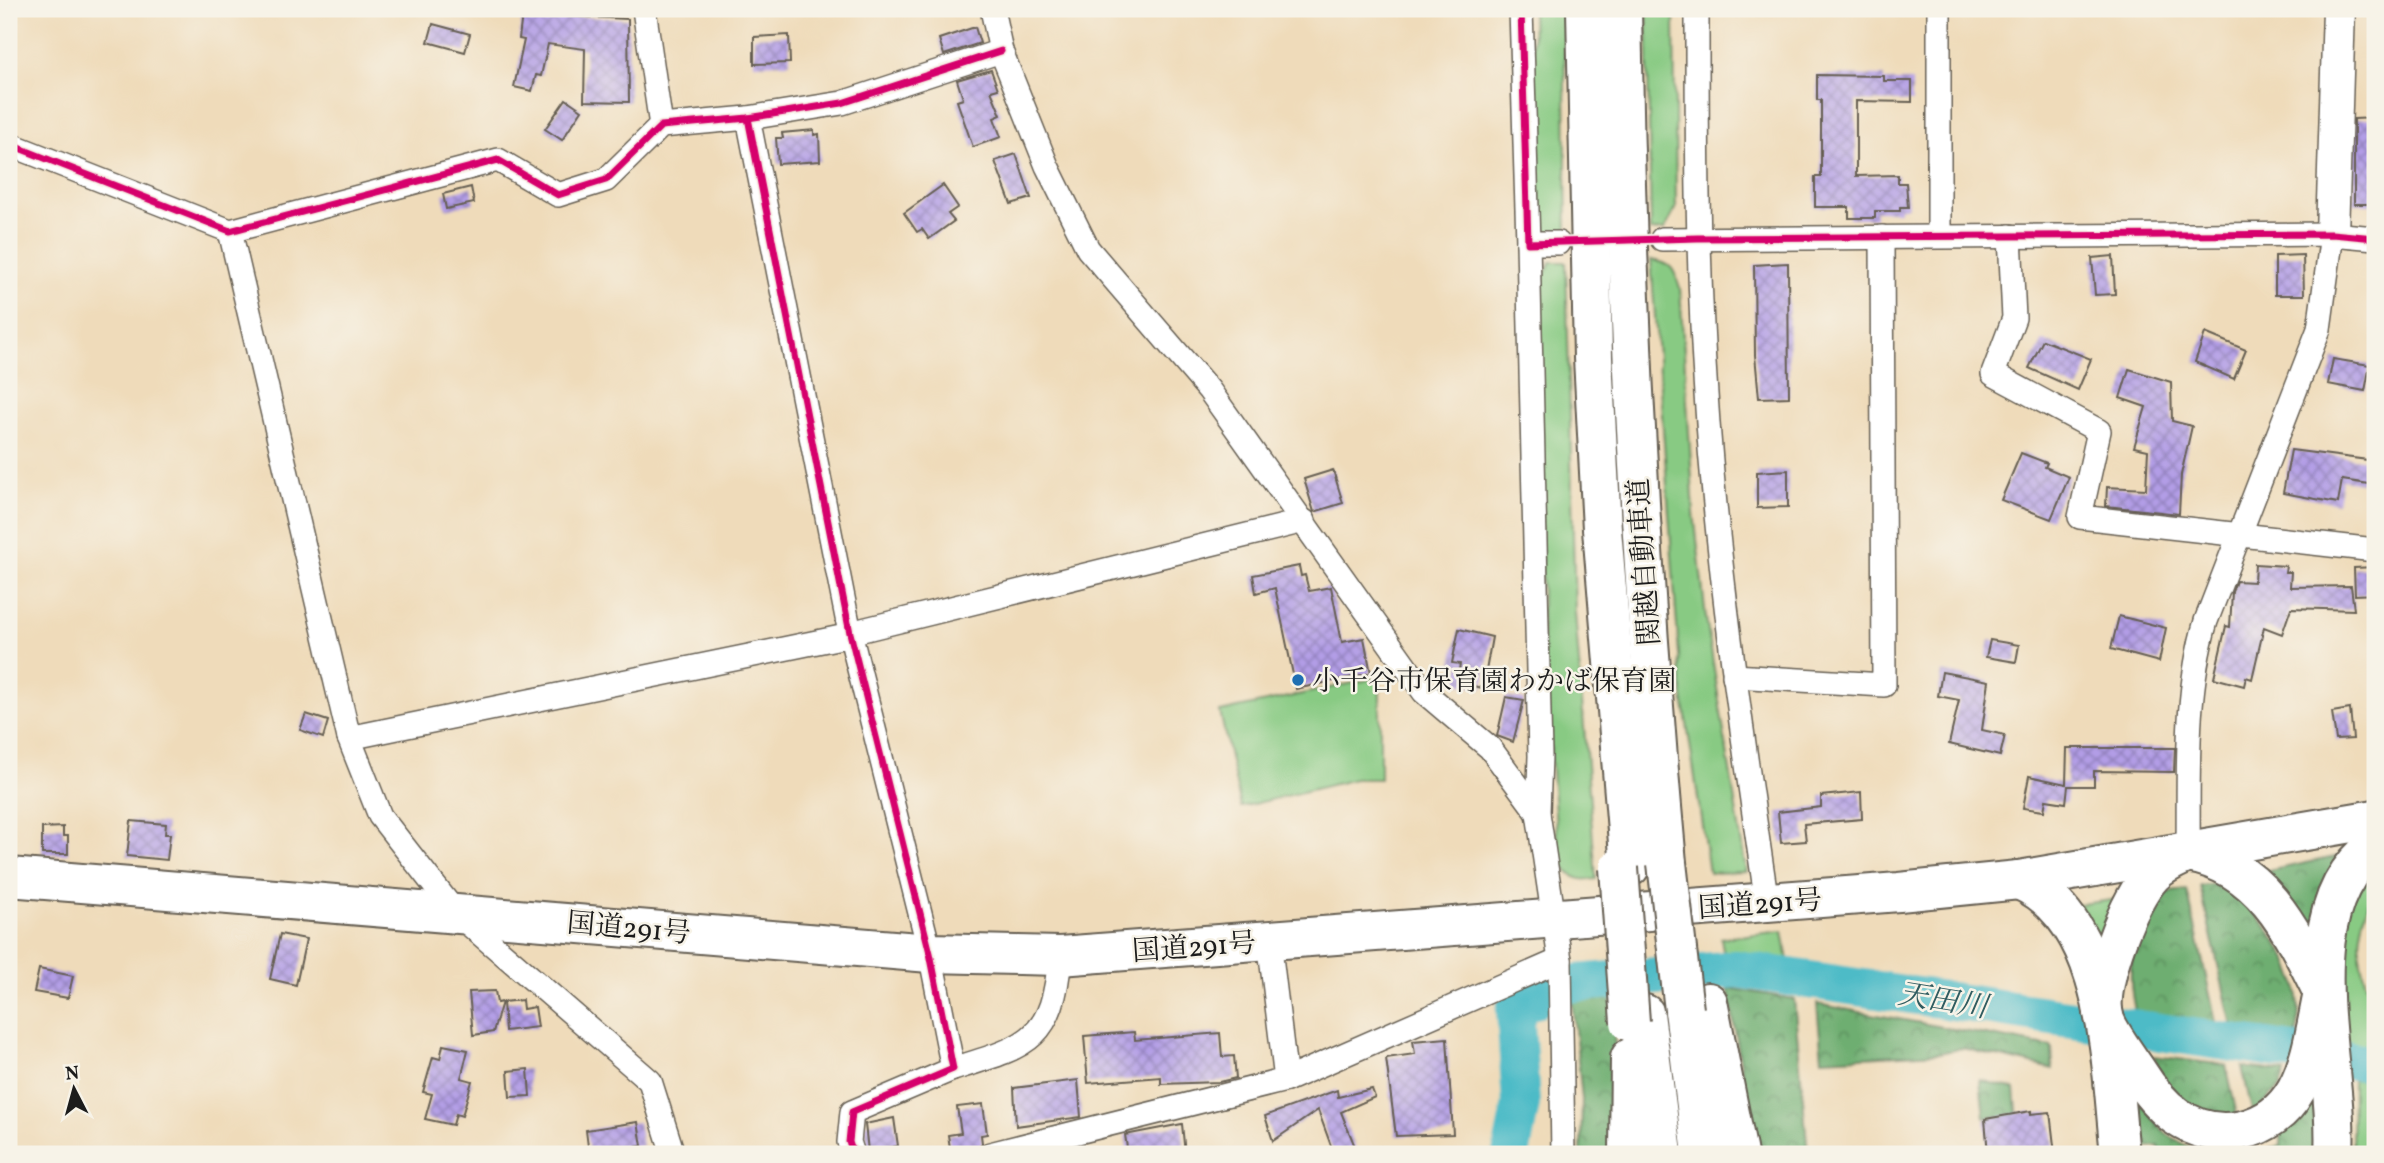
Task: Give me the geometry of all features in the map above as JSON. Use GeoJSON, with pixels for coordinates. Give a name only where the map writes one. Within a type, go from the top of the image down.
{"type":"FeatureCollection","features":[{"type":"Feature","properties":{"kind":"highway","name":"関越自動車道"},"geometry":{"type":"LineString","coordinates":[[1586,9],[1593,358],[1624,868],[1638,1018],[1664,1154]]}},
{"type":"Feature","properties":{"kind":"highway","name":"関越自動車道"},"geometry":{"type":"LineString","coordinates":[[1622,9],[1630,328],[1640,529],[1676,862],[1696,1006],[1702,1154]]}},
{"type":"Feature","properties":{"kind":"highway","name":"国道291号"},"geometry":{"type":"LineString","coordinates":[[9,877],[930,953],[1060,956],[1767,903],[2020,880],[2375,819]]}},
{"type":"Feature","properties":{"kind":"highway"},"geometry":{"type":"LineString","coordinates":[[2334,1154],[2335,1103],[2323,993],[2324,951],[2333,910],[2352,869],[2375,846]]}},
{"type":"Feature","properties":{"kind":"highway"},"geometry":{"type":"LineString","coordinates":[[2188,853],[2224,862],[2250,880],[2284,921],[2323,993],[2314,1038],[2297,1089],[2272,1119],[2234,1132],[2213,1132],[2194,1127],[2176,1116],[2145,1083],[2103,1016],[2111,961],[2135,901],[2154,872],[2188,853]]}},
{"type":"Feature","properties":{"kind":"highway"},"geometry":{"type":"LineString","coordinates":[[2020,880],[2050,897],[2074,927],[2092,968],[2103,1016],[2120,1154]]}},
{"type":"Feature","properties":{"kind":"highway"},"geometry":{"type":"LineString","coordinates":[[1696,1006],[1738,1154]]}},
{"type":"Feature","properties":{"kind":"highway"},"geometry":{"type":"LineString","coordinates":[[1629,1154],[1638,1018]]}},
{"type":"Feature","properties":{"kind":"street"},"geometry":{"type":"LineString","coordinates":[[644,9],[661,126]]}},
{"type":"Feature","properties":{"kind":"street"},"geometry":{"type":"LineString","coordinates":[[992,9],[1001,51],[1047,166],[1088,249],[1209,390],[1424,692],[1490,748],[1538,813]]}},
{"type":"Feature","properties":{"kind":"street"},"geometry":{"type":"LineString","coordinates":[[1521,9],[1540,742],[1538,813],[1560,960],[1563,1154]]}},
{"type":"Feature","properties":{"kind":"street"},"geometry":{"type":"LineString","coordinates":[[1697,9],[1697,238],[1706,396],[1734,676],[1767,903]]}},
{"type":"Feature","properties":{"kind":"street"},"geometry":{"type":"LineString","coordinates":[[1939,9],[1939,236]]}},
{"type":"Feature","properties":{"kind":"street"},"geometry":{"type":"LineString","coordinates":[[2188,853],[2190,710],[2196,656],[2319,329],[2332,234],[2339,9]]}},
{"type":"Feature","properties":{"kind":"street"},"geometry":{"type":"LineString","coordinates":[[9,144],[230,231],[499,160],[558,195],[606,180],[661,126],[748,118],[842,103],[1001,51]]}},
{"type":"Feature","properties":{"kind":"street"},"geometry":{"type":"LineString","coordinates":[[748,118],[851,634],[930,953],[953,1069]]}},
{"type":"Feature","properties":{"kind":"street"},"geometry":{"type":"LineString","coordinates":[[230,231],[349,738],[380,816],[454,912],[650,1081],[673,1154]]}},
{"type":"Feature","properties":{"kind":"street"},"geometry":{"type":"LineString","coordinates":[[1662,239],[2332,234],[2375,238]]}},
{"type":"Feature","properties":{"kind":"street"},"geometry":{"type":"LineString","coordinates":[[2010,236],[2014,318],[1993,374],[2099,431],[2080,517],[2375,550]]}},
{"type":"Feature","properties":{"kind":"street"},"geometry":{"type":"LineString","coordinates":[[1734,676],[1884,685],[1882,237]]}},
{"type":"Feature","properties":{"kind":"street"},"geometry":{"type":"LineString","coordinates":[[1528,243],[1558,243]]}},
{"type":"Feature","properties":{"kind":"street"},"geometry":{"type":"LineString","coordinates":[[349,738],[851,634],[1304,521]]}},
{"type":"Feature","properties":{"kind":"street"},"geometry":{"type":"LineString","coordinates":[[1269,940],[1286,1080]]}},
{"type":"Feature","properties":{"kind":"street"},"geometry":{"type":"LineString","coordinates":[[853,1154],[849,1142],[852,1112],[953,1069],[1014,1050],[1044,1027],[1058,989],[1060,956]]}},
{"type":"Feature","properties":{"kind":"street"},"geometry":{"type":"LineString","coordinates":[[990,1154],[1286,1080],[1560,960]]}},
{"type":"Feature","properties":{"kind":"green space"},"geometry":{"type":"Polygon","coordinates":[[[1532,9],[1564,9],[1567,239],[1542,234],[1537,228],[1532,9]]]}},
{"type":"Feature","properties":{"kind":"green space"},"geometry":{"type":"Polygon","coordinates":[[[1647,9],[1674,9],[1676,209],[1664,230],[1651,231],[1647,9]]]}},
{"type":"Feature","properties":{"kind":"green space"},"geometry":{"type":"Polygon","coordinates":[[[1651,260],[1668,265],[1680,288],[1694,513],[1706,618],[1746,872],[1709,873],[1681,683],[1651,260]]]}},
{"type":"Feature","properties":{"kind":"green space"},"geometry":{"type":"Polygon","coordinates":[[[1551,262],[1566,262],[1575,612],[1596,879],[1589,880],[1572,876],[1558,856],[1542,628],[1539,284],[1551,262]]]}},
{"type":"Feature","properties":{"kind":"green space"},"geometry":{"type":"Polygon","coordinates":[[[1380,677],[1380,779],[1355,779],[1241,807],[1220,712],[1380,677]]]}},
{"type":"Feature","properties":{"kind":"green space"},"geometry":{"type":"Polygon","coordinates":[[[2344,855],[2311,950],[2259,873],[2344,855]]]}},
{"type":"Feature","properties":{"kind":"green space"},"geometry":{"type":"Polygon","coordinates":[[[2375,869],[2373,889],[2360,937],[2360,957],[2376,1017],[2375,1061],[2350,1057],[2340,997],[2344,907],[2375,869]]]}},
{"type":"Feature","properties":{"kind":"green space"},"geometry":{"type":"Polygon","coordinates":[[[2229,882],[2274,938],[2286,956],[2294,976],[2299,1020],[2294,1048],[2235,1039],[2200,886],[2229,882]]]}},
{"type":"Feature","properties":{"kind":"green space"},"geometry":{"type":"Polygon","coordinates":[[[2187,890],[2219,1036],[2138,1023],[2131,988],[2132,957],[2151,894],[2187,890]]]}},
{"type":"Feature","properties":{"kind":"green space"},"geometry":{"type":"Polygon","coordinates":[[[2120,899],[2099,949],[2073,905],[2120,899]]]}},
{"type":"Feature","properties":{"kind":"green space"},"geometry":{"type":"Polygon","coordinates":[[[1783,931],[1790,973],[1725,963],[1721,938],[1783,931]]]}},
{"type":"Feature","properties":{"kind":"green space"},"geometry":{"type":"Polygon","coordinates":[[[1728,988],[1794,999],[1808,1154],[1756,1154],[1728,988]]]}},
{"type":"Feature","properties":{"kind":"green space"},"geometry":{"type":"Polygon","coordinates":[[[1611,993],[1617,1073],[1614,1154],[1581,1154],[1582,1099],[1572,1001],[1590,994],[1611,993]]]}},
{"type":"Feature","properties":{"kind":"green space"},"geometry":{"type":"Polygon","coordinates":[[[1817,1004],[2052,1047],[2053,1069],[1962,1048],[1940,1053],[1822,1059],[1817,1004]]]}},
{"type":"Feature","properties":{"kind":"green space"},"geometry":{"type":"Polygon","coordinates":[[[2154,1056],[2226,1065],[2238,1120],[2193,1114],[2163,1080],[2154,1056]]]}},
{"type":"Feature","properties":{"kind":"green space"},"geometry":{"type":"Polygon","coordinates":[[[2242,1067],[2285,1072],[2280,1087],[2253,1115],[2242,1067]]]}},
{"type":"Feature","properties":{"kind":"green space"},"geometry":{"type":"Polygon","coordinates":[[[2128,1071],[2146,1107],[2161,1128],[2170,1137],[2195,1148],[2196,1154],[2160,1154],[2159,1146],[2135,1148],[2128,1071]]]}},
{"type":"Feature","properties":{"kind":"green space"},"geometry":{"type":"Polygon","coordinates":[[[2353,1079],[2375,1082],[2375,1154],[2352,1154],[2353,1079]]]}},
{"type":"Feature","properties":{"kind":"green space"},"geometry":{"type":"Polygon","coordinates":[[[1980,1080],[2015,1089],[2021,1154],[2001,1154],[1997,1116],[1984,1117],[1980,1080]]]}},
{"type":"Feature","properties":{"kind":"green space"},"geometry":{"type":"Polygon","coordinates":[[[2314,1090],[2317,1154],[2270,1154],[2270,1148],[2281,1146],[2281,1135],[2291,1125],[2314,1090]]]}},
{"type":"Feature","properties":{"kind":"building"},"geometry":{"type":"Polygon","coordinates":[[[530,9],[568,9],[567,16],[628,19],[629,102],[584,101],[585,49],[548,44],[541,76],[536,75],[532,91],[514,87],[524,40],[519,39],[522,14],[529,15],[530,9]]]}},
{"type":"Feature","properties":{"kind":"building"},"geometry":{"type":"Polygon","coordinates":[[[433,24],[470,34],[465,52],[428,42],[433,24]]]}},
{"type":"Feature","properties":{"kind":"building"},"geometry":{"type":"Polygon","coordinates":[[[975,27],[980,43],[944,55],[939,39],[975,27]]]}},
{"type":"Feature","properties":{"kind":"building"},"geometry":{"type":"Polygon","coordinates":[[[789,35],[790,63],[754,64],[754,37],[789,35]]]}},
{"type":"Feature","properties":{"kind":"building"},"geometry":{"type":"Polygon","coordinates":[[[991,70],[998,89],[991,91],[1001,115],[994,118],[1001,137],[973,147],[957,101],[963,99],[957,80],[991,70]]]}},
{"type":"Feature","properties":{"kind":"building"},"geometry":{"type":"Polygon","coordinates":[[[1817,75],[1884,76],[1884,81],[1912,81],[1912,102],[1856,101],[1856,176],[1898,175],[1898,183],[1906,183],[1908,207],[1900,207],[1900,211],[1875,211],[1875,218],[1849,218],[1849,207],[1815,207],[1815,177],[1821,177],[1821,100],[1817,100],[1817,75]]]}},
{"type":"Feature","properties":{"kind":"building"},"geometry":{"type":"Polygon","coordinates":[[[566,99],[582,110],[562,140],[545,129],[566,99]]]}},
{"type":"Feature","properties":{"kind":"building"},"geometry":{"type":"Polygon","coordinates":[[[2375,118],[2375,204],[2354,204],[2354,119],[2375,118]]]}},
{"type":"Feature","properties":{"kind":"building"},"geometry":{"type":"Polygon","coordinates":[[[814,130],[814,135],[819,134],[820,161],[778,164],[776,138],[783,138],[782,133],[814,130]]]}},
{"type":"Feature","properties":{"kind":"building"},"geometry":{"type":"Polygon","coordinates":[[[1016,154],[1031,198],[1011,204],[995,161],[1016,154]]]}},
{"type":"Feature","properties":{"kind":"building"},"geometry":{"type":"Polygon","coordinates":[[[943,185],[958,207],[948,214],[954,221],[929,239],[922,229],[917,232],[904,213],[943,185]]]}},
{"type":"Feature","properties":{"kind":"building"},"geometry":{"type":"Polygon","coordinates":[[[471,187],[474,203],[446,209],[443,194],[471,187]]]}},
{"type":"Feature","properties":{"kind":"building"},"geometry":{"type":"Polygon","coordinates":[[[2303,255],[2304,295],[2275,295],[2275,256],[2303,255]]]}},
{"type":"Feature","properties":{"kind":"building"},"geometry":{"type":"Polygon","coordinates":[[[2113,256],[2115,294],[2095,295],[2092,258],[2113,256]]]}},
{"type":"Feature","properties":{"kind":"building"},"geometry":{"type":"Polygon","coordinates":[[[1788,263],[1789,397],[1759,398],[1755,355],[1754,265],[1788,263]]]}},
{"type":"Feature","properties":{"kind":"building"},"geometry":{"type":"Polygon","coordinates":[[[2205,333],[2246,350],[2234,379],[2195,362],[2205,333]]]}},
{"type":"Feature","properties":{"kind":"building"},"geometry":{"type":"Polygon","coordinates":[[[2043,340],[2091,359],[2078,390],[2029,368],[2043,340]]]}},
{"type":"Feature","properties":{"kind":"building"},"geometry":{"type":"Polygon","coordinates":[[[2333,359],[2370,365],[2365,391],[2328,384],[2333,359]]]}},
{"type":"Feature","properties":{"kind":"building"},"geometry":{"type":"Polygon","coordinates":[[[2129,369],[2171,382],[2172,421],[2192,426],[2181,475],[2179,514],[2106,506],[2107,487],[2146,489],[2148,450],[2134,447],[2146,407],[2120,398],[2129,369]]]}},
{"type":"Feature","properties":{"kind":"building"},"geometry":{"type":"Polygon","coordinates":[[[2291,450],[2375,461],[2375,485],[2342,480],[2338,503],[2283,493],[2291,450]]]}},
{"type":"Feature","properties":{"kind":"building"},"geometry":{"type":"Polygon","coordinates":[[[2021,453],[2047,463],[2045,467],[2069,477],[2051,519],[2001,500],[2021,453]]]}},
{"type":"Feature","properties":{"kind":"building"},"geometry":{"type":"Polygon","coordinates":[[[1333,470],[1343,503],[1314,512],[1304,479],[1333,470]]]}},
{"type":"Feature","properties":{"kind":"building"},"geometry":{"type":"Polygon","coordinates":[[[1788,470],[1788,507],[1757,508],[1757,472],[1788,470]]]}},
{"type":"Feature","properties":{"kind":"building"},"geometry":{"type":"Polygon","coordinates":[[[2255,564],[2286,566],[2285,572],[2291,572],[2290,587],[2351,586],[2354,610],[2291,608],[2282,634],[2264,627],[2252,679],[2246,677],[2244,686],[2214,678],[2226,626],[2230,627],[2232,592],[2236,581],[2254,582],[2255,564]]]}},
{"type":"Feature","properties":{"kind":"building"},"geometry":{"type":"Polygon","coordinates":[[[1299,566],[1301,576],[1305,575],[1309,591],[1331,587],[1342,642],[1364,638],[1371,673],[1296,689],[1275,588],[1256,593],[1253,575],[1299,566]]]}},
{"type":"Feature","properties":{"kind":"building"},"geometry":{"type":"Polygon","coordinates":[[[2375,567],[2375,594],[2355,595],[2354,568],[2375,567]]]}},
{"type":"Feature","properties":{"kind":"building"},"geometry":{"type":"Polygon","coordinates":[[[2119,616],[2166,628],[2159,662],[2111,649],[2119,616]]]}},
{"type":"Feature","properties":{"kind":"building"},"geometry":{"type":"Polygon","coordinates":[[[1459,629],[1492,637],[1483,688],[1457,683],[1460,664],[1452,663],[1459,629]]]}},
{"type":"Feature","properties":{"kind":"building"},"geometry":{"type":"Polygon","coordinates":[[[1990,640],[2019,645],[2016,662],[1986,657],[1990,640]]]}},
{"type":"Feature","properties":{"kind":"building"},"geometry":{"type":"Polygon","coordinates":[[[1942,672],[1989,681],[1982,730],[2005,735],[2000,756],[1949,744],[1959,700],[1938,696],[1942,672]]]}},
{"type":"Feature","properties":{"kind":"building"},"geometry":{"type":"Polygon","coordinates":[[[1506,697],[1524,700],[1513,742],[1497,736],[1506,697]]]}},
{"type":"Feature","properties":{"kind":"building"},"geometry":{"type":"Polygon","coordinates":[[[2350,709],[2353,739],[2336,740],[2332,712],[2350,709]]]}},
{"type":"Feature","properties":{"kind":"building"},"geometry":{"type":"Polygon","coordinates":[[[306,714],[328,721],[323,738],[300,730],[306,714]]]}},
{"type":"Feature","properties":{"kind":"building"},"geometry":{"type":"Polygon","coordinates":[[[2067,748],[2175,748],[2174,772],[2094,771],[2094,786],[2068,786],[2066,803],[2046,800],[2044,811],[2023,808],[2029,776],[2066,784],[2067,748]]]}},
{"type":"Feature","properties":{"kind":"building"},"geometry":{"type":"Polygon","coordinates":[[[1861,792],[1862,819],[1804,824],[1806,841],[1781,843],[1778,812],[1821,807],[1821,796],[1861,792]]]}},
{"type":"Feature","properties":{"kind":"building"},"geometry":{"type":"Polygon","coordinates":[[[131,821],[166,824],[165,834],[170,834],[167,860],[127,856],[131,821]]]}},
{"type":"Feature","properties":{"kind":"building"},"geometry":{"type":"Polygon","coordinates":[[[63,827],[63,836],[68,836],[68,854],[42,854],[42,828],[63,827]]]}},
{"type":"Feature","properties":{"kind":"building"},"geometry":{"type":"Polygon","coordinates":[[[280,934],[306,939],[296,985],[270,979],[280,934]]]}},
{"type":"Feature","properties":{"kind":"building"},"geometry":{"type":"Polygon","coordinates":[[[39,969],[73,976],[68,998],[34,992],[39,969]]]}},
{"type":"Feature","properties":{"kind":"building"},"geometry":{"type":"Polygon","coordinates":[[[495,991],[497,1003],[502,1002],[493,1032],[473,1035],[469,992],[495,991]]]}},
{"type":"Feature","properties":{"kind":"building"},"geometry":{"type":"Polygon","coordinates":[[[522,1000],[523,1009],[535,1007],[538,1027],[505,1031],[503,1002],[522,1000]]]}},
{"type":"Feature","properties":{"kind":"building"},"geometry":{"type":"Polygon","coordinates":[[[1134,1032],[1135,1040],[1220,1033],[1222,1057],[1234,1056],[1236,1078],[1219,1082],[1161,1084],[1161,1077],[1088,1083],[1084,1036],[1134,1032]]]}},
{"type":"Feature","properties":{"kind":"building"},"geometry":{"type":"Polygon","coordinates":[[[1447,1038],[1453,1134],[1396,1136],[1386,1058],[1415,1054],[1413,1041],[1447,1038]]]}},
{"type":"Feature","properties":{"kind":"building"},"geometry":{"type":"Polygon","coordinates":[[[443,1045],[468,1050],[461,1078],[472,1081],[462,1116],[456,1114],[453,1125],[425,1119],[432,1094],[423,1092],[433,1057],[440,1059],[443,1045]]]}},
{"type":"Feature","properties":{"kind":"building"},"geometry":{"type":"Polygon","coordinates":[[[528,1069],[530,1096],[510,1097],[508,1071],[528,1069]]]}},
{"type":"Feature","properties":{"kind":"building"},"geometry":{"type":"Polygon","coordinates":[[[1078,1080],[1081,1117],[1016,1126],[1014,1088],[1078,1080]]]}},
{"type":"Feature","properties":{"kind":"building"},"geometry":{"type":"Polygon","coordinates":[[[1372,1089],[1375,1097],[1341,1112],[1358,1154],[1334,1154],[1318,1110],[1273,1141],[1265,1116],[1337,1090],[1338,1097],[1372,1089]]]}},
{"type":"Feature","properties":{"kind":"building"},"geometry":{"type":"Polygon","coordinates":[[[983,1104],[987,1134],[981,1135],[982,1143],[976,1152],[951,1154],[948,1135],[961,1133],[957,1107],[983,1104]]]}},
{"type":"Feature","properties":{"kind":"building"},"geometry":{"type":"Polygon","coordinates":[[[2031,1111],[2031,1114],[2050,1112],[2055,1154],[1988,1154],[1985,1119],[2031,1111]]]}},
{"type":"Feature","properties":{"kind":"building"},"geometry":{"type":"Polygon","coordinates":[[[894,1118],[898,1146],[868,1151],[865,1124],[894,1118]]]}},
{"type":"Feature","properties":{"kind":"building"},"geometry":{"type":"Polygon","coordinates":[[[638,1122],[642,1146],[589,1154],[586,1130],[638,1122]]]}},
{"type":"Feature","properties":{"kind":"building"},"geometry":{"type":"Polygon","coordinates":[[[1182,1124],[1185,1154],[1128,1154],[1125,1135],[1182,1124]]]}},
{"type":"Feature","properties":{"kind":"waterway","name":"天田川"},"geometry":{"type":"LineString","coordinates":[[1511,1154],[1521,1104],[1515,1009],[1567,984],[1736,969],[2375,1064]]}},
{"type":"Feature","properties":{"kind":"cycle path"},"geometry":{"type":"LineString","coordinates":[[1521,9],[1528,243],[1697,238],[2332,234],[2375,238]]}},
{"type":"Feature","properties":{"kind":"cycle path"},"geometry":{"type":"LineString","coordinates":[[9,144],[230,231],[498,160],[558,195],[606,180],[661,126],[748,118],[842,103],[1001,51]]}},
{"type":"Feature","properties":{"kind":"cycle path"},"geometry":{"type":"LineString","coordinates":[[748,118],[850,633],[930,953],[953,1069],[852,1112],[849,1142],[853,1154]]}},
{"type":"Feature","properties":{"kind":"place","name":"小千谷市保育園わかば保育園"},"geometry":{"type":"Point","coordinates":[1298,680]}}]}
